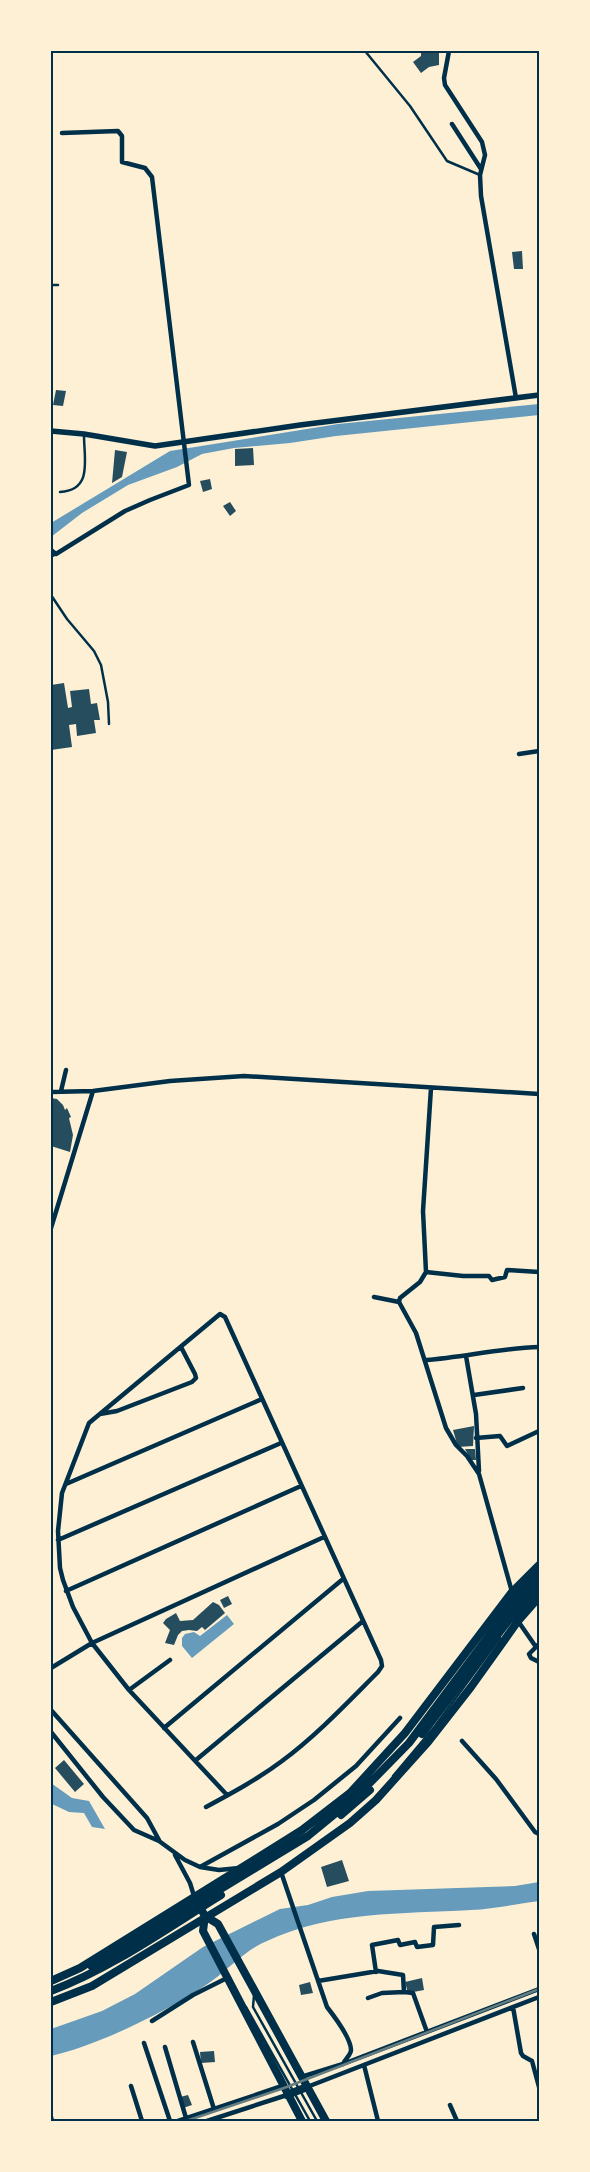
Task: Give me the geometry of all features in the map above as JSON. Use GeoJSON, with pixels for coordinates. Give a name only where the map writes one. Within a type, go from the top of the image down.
{"type":"FeatureCollection","features":[{"type":"Feature","properties":{"kind":"main road"},"geometry":{"type":"LineString","coordinates":[[51,1981],[80,1968],[302,1830],[335,1806],[350,1793],[405,1733],[512,1592],[539,1565]]}},
{"type":"Feature","properties":{"kind":"main road"},"geometry":{"type":"LineString","coordinates":[[51,1985],[80,1973],[109,1957],[308,1836],[358,1795],[408,1743],[520,1594],[539,1574]]}},
{"type":"Feature","properties":{"kind":"main road"},"geometry":{"type":"LineString","coordinates":[[51,1991],[75,1982],[133,1950],[311,1839],[360,1801],[414,1745],[521,1604],[539,1584]]}},
{"type":"Feature","properties":{"kind":"main road"},"geometry":{"type":"LineString","coordinates":[[51,2002],[92,1986],[205,1916],[281,1872],[350,1823],[386,1789],[434,1734],[518,1621],[539,1597]]}},
{"type":"Feature","properties":{"kind":"main road"},"geometry":{"type":"LineString","coordinates":[[350,1793],[349,1801],[352,1807],[358,1810],[366,1809]]}},
{"type":"Feature","properties":{"kind":"main road"},"geometry":{"type":"LineString","coordinates":[[335,1806],[347,1809],[350,1823]]}},
{"type":"Feature","properties":{"kind":"main road"},"geometry":{"type":"LineString","coordinates":[[194,1896],[209,1905],[221,1907]]}},
{"type":"Feature","properties":{"kind":"main road"},"geometry":{"type":"LineString","coordinates":[[194,1896],[205,1916],[218,1924],[301,2077],[297,2091],[302,2121]]}},
{"type":"Feature","properties":{"kind":"main road"},"geometry":{"type":"LineString","coordinates":[[205,1916],[203,1931],[282,2086],[297,2091],[326,2121]]}},
{"type":"Feature","properties":{"kind":"street"},"geometry":{"type":"LineString","coordinates":[[448,51],[444,78],[445,85],[482,142],[485,154],[480,175],[486,230],[516,398]]}},
{"type":"Feature","properties":{"kind":"street"},"geometry":{"type":"LineString","coordinates":[[452,124],[481,169]]}},
{"type":"Feature","properties":{"kind":"street"},"geometry":{"type":"LineString","coordinates":[[51,550],[54,556],[125,512],[190,485],[183,441],[152,177],[145,168],[122,162],[122,136],[118,131],[62,132]]}},
{"type":"Feature","properties":{"kind":"street"},"geometry":{"type":"LineString","coordinates":[[51,432],[84,434],[148,445],[539,395]]}},
{"type":"Feature","properties":{"kind":"street"},"geometry":{"type":"LineString","coordinates":[[519,754],[539,751]]}},
{"type":"Feature","properties":{"kind":"street"},"geometry":{"type":"LineString","coordinates":[[61,1091],[66,1070]]}},
{"type":"Feature","properties":{"kind":"street"},"geometry":{"type":"LineString","coordinates":[[51,1092],[93,1091],[170,1081],[244,1076],[539,1094]]}},
{"type":"Feature","properties":{"kind":"street"},"geometry":{"type":"LineString","coordinates":[[399,1302],[400,1298],[420,1282],[426,1272],[423,1211],[431,1088]]}},
{"type":"Feature","properties":{"kind":"street"},"geometry":{"type":"LineString","coordinates":[[51,1228],[93,1091]]}},
{"type":"Feature","properties":{"kind":"street"},"geometry":{"type":"LineString","coordinates":[[426,1272],[463,1276],[489,1276],[492,1280],[505,1277],[507,1270],[539,1272]]}},
{"type":"Feature","properties":{"kind":"street"},"geometry":{"type":"LineString","coordinates":[[374,1297],[399,1302],[414,1327],[446,1428],[456,1445],[467,1456],[479,1474]]}},
{"type":"Feature","properties":{"kind":"street"},"geometry":{"type":"LineString","coordinates":[[206,1808],[252,1781],[282,1760],[325,1724],[382,1666],[381,1660],[222,1314],[218,1315],[99,1414],[86,1428],[66,1484],[59,1512],[58,1540],[60,1568],[66,1591],[92,1643],[129,1690],[227,1795]]}},
{"type":"Feature","properties":{"kind":"street"},"geometry":{"type":"LineString","coordinates":[[99,1414],[117,1411],[192,1382],[196,1378],[196,1374],[181,1347]]}},
{"type":"Feature","properties":{"kind":"street"},"geometry":{"type":"LineString","coordinates":[[426,1360],[539,1347]]}},
{"type":"Feature","properties":{"kind":"street"},"geometry":{"type":"LineString","coordinates":[[466,1356],[474,1395],[479,1474],[512,1592]]}},
{"type":"Feature","properties":{"kind":"street"},"geometry":{"type":"LineString","coordinates":[[474,1395],[523,1388]]}},
{"type":"Feature","properties":{"kind":"street"},"geometry":{"type":"LineString","coordinates":[[66,1484],[262,1399]]}},
{"type":"Feature","properties":{"kind":"street"},"geometry":{"type":"LineString","coordinates":[[476,1438],[500,1436],[507,1446],[539,1431]]}},
{"type":"Feature","properties":{"kind":"street"},"geometry":{"type":"LineString","coordinates":[[58,1540],[281,1443]]}},
{"type":"Feature","properties":{"kind":"street"},"geometry":{"type":"LineString","coordinates":[[66,1591],[301,1486]]}},
{"type":"Feature","properties":{"kind":"street"},"geometry":{"type":"LineString","coordinates":[[51,1668],[92,1643],[324,1537]]}},
{"type":"Feature","properties":{"kind":"street"},"geometry":{"type":"LineString","coordinates":[[164,1728],[343,1579]]}},
{"type":"Feature","properties":{"kind":"street"},"geometry":{"type":"LineString","coordinates":[[196,1760],[363,1621]]}},
{"type":"Feature","properties":{"kind":"street"},"geometry":{"type":"LineString","coordinates":[[518,1621],[537,1646],[529,1654],[531,1658],[539,1662]]}},
{"type":"Feature","properties":{"kind":"street"},"geometry":{"type":"LineString","coordinates":[[129,1690],[170,1660]]}},
{"type":"Feature","properties":{"kind":"street"},"geometry":{"type":"LineString","coordinates":[[51,1710],[147,1818],[159,1841]]}},
{"type":"Feature","properties":{"kind":"street"},"geometry":{"type":"LineString","coordinates":[[200,1866],[278,1824],[314,1800],[356,1766],[400,1718]]}},
{"type":"Feature","properties":{"kind":"street"},"geometry":{"type":"LineString","coordinates":[[394,1725],[405,1733]]}},
{"type":"Feature","properties":{"kind":"street"},"geometry":{"type":"LineString","coordinates":[[51,1732],[104,1797],[134,1830],[159,1841],[185,1860],[200,1866],[219,1870],[239,1868]]}},
{"type":"Feature","properties":{"kind":"street"},"geometry":{"type":"LineString","coordinates":[[462,1741],[496,1779],[535,1832],[539,1834]]}},
{"type":"Feature","properties":{"kind":"street"},"geometry":{"type":"LineString","coordinates":[[172,1851],[182,1865],[194,1896]]}},
{"type":"Feature","properties":{"kind":"street"},"geometry":{"type":"LineString","coordinates":[[281,1872],[327,2007],[339,2022],[351,2048],[343,2064]]}},
{"type":"Feature","properties":{"kind":"street"},"geometry":{"type":"LineString","coordinates":[[376,1972],[372,1945],[398,1940],[400,1945],[415,1942],[418,1948],[433,1945],[434,1927],[459,1925]]}},
{"type":"Feature","properties":{"kind":"street"},"geometry":{"type":"LineString","coordinates":[[534,1934],[539,1949]]}},
{"type":"Feature","properties":{"kind":"street"},"geometry":{"type":"LineString","coordinates":[[318,1981],[376,1972],[403,1975],[404,1992]]}},
{"type":"Feature","properties":{"kind":"street"},"geometry":{"type":"LineString","coordinates":[[152,2021],[226,1976]]}},
{"type":"Feature","properties":{"kind":"street"},"geometry":{"type":"LineString","coordinates":[[301,2077],[343,2064],[539,1989]]}},
{"type":"Feature","properties":{"kind":"street"},"geometry":{"type":"LineString","coordinates":[[368,1998],[382,1993],[413,1993],[427,2032]]}},
{"type":"Feature","properties":{"kind":"street"},"geometry":{"type":"LineString","coordinates":[[207,2121],[297,2091],[539,1997]]}},
{"type":"Feature","properties":{"kind":"street"},"geometry":{"type":"LineString","coordinates":[[512,2007],[523,2056],[532,2061],[539,2087]]}},
{"type":"Feature","properties":{"kind":"street"},"geometry":{"type":"LineString","coordinates":[[193,2042],[214,2109]]}},
{"type":"Feature","properties":{"kind":"street"},"geometry":{"type":"LineString","coordinates":[[144,2043],[170,2121]]}},
{"type":"Feature","properties":{"kind":"street"},"geometry":{"type":"LineString","coordinates":[[165,2047],[186,2118]]}},
{"type":"Feature","properties":{"kind":"street"},"geometry":{"type":"LineString","coordinates":[[364,2065],[378,2121]]}},
{"type":"Feature","properties":{"kind":"street"},"geometry":{"type":"LineString","coordinates":[[130,2086],[142,2121]]}},
{"type":"Feature","properties":{"kind":"street"},"geometry":{"type":"LineString","coordinates":[[178,2121],[282,2086]]}},
{"type":"Feature","properties":{"kind":"street"},"geometry":{"type":"LineString","coordinates":[[450,2105],[457,2121]]}},
{"type":"Feature","properties":{"kind":"street"},"geometry":{"type":"LineString","coordinates":[[51,2117],[52,2121]]}},
{"type":"Feature","properties":{"kind":"lane"},"geometry":{"type":"LineString","coordinates":[[365,51],[410,106],[447,161],[480,175]]}},
{"type":"Feature","properties":{"kind":"lane"},"geometry":{"type":"LineString","coordinates":[[51,285],[58,286]]}},
{"type":"Feature","properties":{"kind":"lane"},"geometry":{"type":"LineString","coordinates":[[60,492],[76,489],[83,481],[84,434]]}},
{"type":"Feature","properties":{"kind":"lane"},"geometry":{"type":"LineString","coordinates":[[51,595],[67,619],[94,651],[101,665],[108,702],[109,724]]}},
{"type":"Feature","properties":{"kind":"lane"},"geometry":{"type":"LineString","coordinates":[[386,1789],[395,1773],[435,1726],[514,1618],[539,1590]]}},
{"type":"Feature","properties":{"kind":"lane"},"geometry":{"type":"LineString","coordinates":[[254,1993],[253,2007],[297,2091],[310,2121]]}},
{"type":"Feature","properties":{"kind":"lane"},"geometry":{"type":"LineString","coordinates":[[240,2004],[249,2010],[317,2121]]}},
{"type":"Feature","properties":{"kind":"water"},"geometry":{"type":"Polygon","coordinates":[[[539,404],[539,415],[336,436],[290,443],[234,448],[202,454],[177,467],[128,485],[82,513],[51,537],[51,523],[170,451],[338,424],[539,404]]]}},
{"type":"Feature","properties":{"kind":"water"},"geometry":{"type":"Polygon","coordinates":[[[227,1615],[234,1624],[192,1658],[182,1646],[182,1638],[185,1634],[194,1632],[200,1636],[227,1615]]]}},
{"type":"Feature","properties":{"kind":"water"},"geometry":{"type":"Polygon","coordinates":[[[51,1783],[72,1798],[89,1801],[105,1829],[92,1827],[84,1813],[69,1812],[52,1804],[51,1783]]]}},
{"type":"Feature","properties":{"kind":"water"},"geometry":{"type":"Polygon","coordinates":[[[539,1882],[539,1901],[497,1908],[341,1919],[291,1931],[259,1945],[209,1983],[154,2016],[90,2044],[51,2056],[51,2029],[102,2011],[135,1994],[203,1947],[280,1909],[308,1905],[332,1897],[368,1891],[515,1886],[539,1882]]]}},
{"type":"Feature","properties":{"kind":"building"},"geometry":{"type":"Polygon","coordinates":[[[421,51],[439,51],[439,65],[429,67],[421,73],[413,62],[421,56],[421,51]]]}},
{"type":"Feature","properties":{"kind":"building"},"geometry":{"type":"Polygon","coordinates":[[[522,251],[523,269],[514,269],[512,252],[522,251]]]}},
{"type":"Feature","properties":{"kind":"building"},"geometry":{"type":"Polygon","coordinates":[[[56,390],[66,391],[63,406],[53,405],[56,390]]]}},
{"type":"Feature","properties":{"kind":"building"},"geometry":{"type":"Polygon","coordinates":[[[253,448],[254,465],[235,466],[235,449],[253,448]]]}},
{"type":"Feature","properties":{"kind":"building"},"geometry":{"type":"Polygon","coordinates":[[[115,450],[127,452],[122,477],[112,483],[115,450]]]}},
{"type":"Feature","properties":{"kind":"building"},"geometry":{"type":"Polygon","coordinates":[[[210,479],[212,489],[203,492],[200,481],[210,479]]]}},
{"type":"Feature","properties":{"kind":"building"},"geometry":{"type":"Polygon","coordinates":[[[230,502],[236,511],[230,516],[223,506],[230,502]]]}},
{"type":"Feature","properties":{"kind":"building"},"geometry":{"type":"Polygon","coordinates":[[[64,683],[68,708],[72,707],[70,691],[89,689],[91,704],[97,703],[100,720],[94,720],[96,733],[77,736],[76,724],[69,725],[72,747],[51,750],[51,685],[64,683]]]}},
{"type":"Feature","properties":{"kind":"building"},"geometry":{"type":"Polygon","coordinates":[[[51,1098],[57,1099],[65,1110],[67,1108],[71,1117],[69,1118],[73,1135],[70,1152],[51,1146],[51,1098]]]}},
{"type":"Feature","properties":{"kind":"building"},"geometry":{"type":"Polygon","coordinates":[[[474,1426],[473,1446],[458,1447],[453,1430],[474,1426]]]}},
{"type":"Feature","properties":{"kind":"building"},"geometry":{"type":"Polygon","coordinates":[[[465,1449],[475,1449],[476,1460],[471,1460],[465,1449]]]}},
{"type":"Feature","properties":{"kind":"building"},"geometry":{"type":"Polygon","coordinates":[[[228,1596],[232,1604],[224,1608],[220,1600],[228,1596]]]}},
{"type":"Feature","properties":{"kind":"building"},"geometry":{"type":"Polygon","coordinates":[[[213,1602],[219,1605],[225,1613],[205,1630],[202,1627],[197,1631],[182,1631],[174,1645],[165,1643],[170,1630],[163,1623],[166,1619],[176,1613],[180,1621],[193,1620],[213,1602]]]}},
{"type":"Feature","properties":{"kind":"building"},"geometry":{"type":"Polygon","coordinates":[[[64,1760],[84,1784],[75,1792],[55,1768],[64,1760]]]}},
{"type":"Feature","properties":{"kind":"building"},"geometry":{"type":"Polygon","coordinates":[[[342,1860],[349,1881],[327,1887],[321,1867],[342,1860]]]}},
{"type":"Feature","properties":{"kind":"building"},"geometry":{"type":"Polygon","coordinates":[[[422,1978],[424,1990],[408,1993],[405,1982],[422,1978]]]}},
{"type":"Feature","properties":{"kind":"building"},"geometry":{"type":"Polygon","coordinates":[[[310,1982],[313,1993],[301,1995],[299,1985],[310,1982]]]}},
{"type":"Feature","properties":{"kind":"building"},"geometry":{"type":"Polygon","coordinates":[[[214,2051],[215,2062],[201,2063],[200,2052],[214,2051]]]}},
{"type":"Feature","properties":{"kind":"building"},"geometry":{"type":"Polygon","coordinates":[[[188,2095],[192,2105],[183,2108],[180,2097],[188,2095]]]}},
{"type":"Feature","properties":{"kind":"railway"},"geometry":{"type":"LineString","coordinates":[[186,2121],[284,2088],[539,1989]]}}]}
